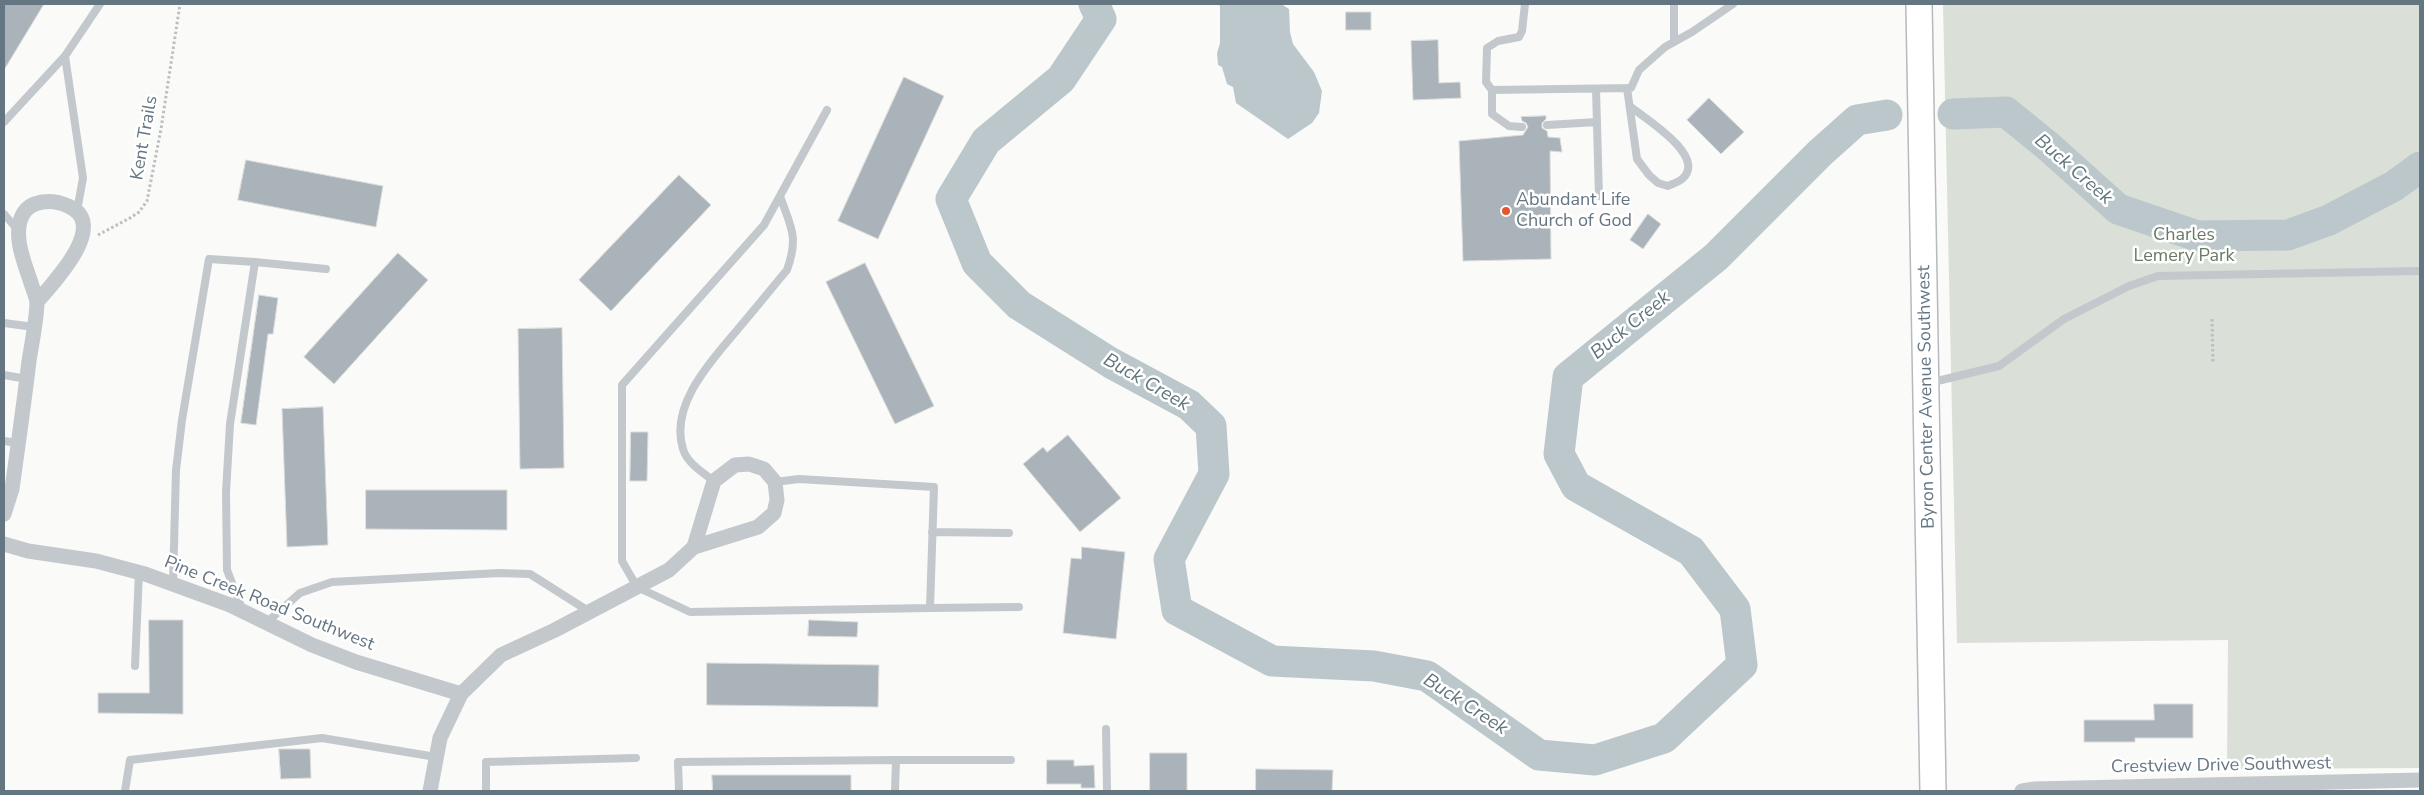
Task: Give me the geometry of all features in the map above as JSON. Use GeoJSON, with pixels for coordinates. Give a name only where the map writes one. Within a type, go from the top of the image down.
{"type":"FeatureCollection","features":[{"type":"Feature","properties":{"kind":"main road","name":"Byron Center Avenue Southwest"},"geometry":{"type":"LineString","coordinates":[[1919,4],[1933,791]]}},
{"type":"Feature","properties":{"kind":"street"},"geometry":{"type":"LineString","coordinates":[[4,514],[11,442],[27,379],[37,302],[19,243],[20,219],[25,211],[40,202],[61,203],[77,211],[83,222],[83,233],[76,254],[37,302]]}},
{"type":"Feature","properties":{"kind":"street"},"geometry":{"type":"LineString","coordinates":[[430,791],[440,738],[461,694],[502,656],[669,570],[694,547],[758,527],[774,513],[778,500],[775,482],[764,469],[748,464],[735,465],[714,481],[694,547]]}},
{"type":"Feature","properties":{"kind":"street","name":"Pine Creek Road Southwest"},"geometry":{"type":"LineString","coordinates":[[4,544],[28,551],[96,561],[139,572],[243,612],[356,662],[461,694]]}},
{"type":"Feature","properties":{"kind":"street","name":"Crestview Drive Southwest"},"geometry":{"type":"LineString","coordinates":[[2022,791],[2035,789],[2420,780]]}},
{"type":"Feature","properties":{"kind":"lane"},"geometry":{"type":"LineString","coordinates":[[4,122],[65,56],[100,4]]}},
{"type":"Feature","properties":{"kind":"lane"},"geometry":{"type":"LineString","coordinates":[[1522,127],[1509,126],[1492,114],[1492,90],[1486,82],[1487,48],[1498,41],[1518,37],[1522,31],[1525,4]]}},
{"type":"Feature","properties":{"kind":"lane"},"geometry":{"type":"LineString","coordinates":[[1674,4],[1674,42]]}},
{"type":"Feature","properties":{"kind":"lane"},"geometry":{"type":"LineString","coordinates":[[1492,90],[1631,88],[1639,70],[1674,42],[1733,4]]}},
{"type":"Feature","properties":{"kind":"lane"},"geometry":{"type":"LineString","coordinates":[[65,56],[83,178],[77,211]]}},
{"type":"Feature","properties":{"kind":"lane"},"geometry":{"type":"LineString","coordinates":[[1627,88],[1637,159],[1649,175],[1658,183],[1668,186],[1683,178],[1689,167],[1687,157],[1680,147],[1631,107]]}},
{"type":"Feature","properties":{"kind":"lane"},"geometry":{"type":"LineString","coordinates":[[1596,89],[1599,196]]}},
{"type":"Feature","properties":{"kind":"lane"},"geometry":{"type":"LineString","coordinates":[[828,110],[764,225],[622,384],[622,561],[637,587],[690,612],[1019,607]]}},
{"type":"Feature","properties":{"kind":"lane"},"geometry":{"type":"LineString","coordinates":[[1547,125],[1597,122]]}},
{"type":"Feature","properties":{"kind":"lane"},"geometry":{"type":"LineString","coordinates":[[714,481],[699,471],[683,450],[681,424],[688,400],[701,374],[787,270],[794,250],[793,232],[780,196]]}},
{"type":"Feature","properties":{"kind":"lane"},"geometry":{"type":"LineString","coordinates":[[4,214],[19,230]]}},
{"type":"Feature","properties":{"kind":"lane"},"geometry":{"type":"LineString","coordinates":[[173,584],[176,470],[182,420],[209,259],[326,269]]}},
{"type":"Feature","properties":{"kind":"lane"},"geometry":{"type":"LineString","coordinates":[[243,612],[227,570],[226,492],[230,424],[255,262]]}},
{"type":"Feature","properties":{"kind":"lane"},"geometry":{"type":"LineString","coordinates":[[1927,383],[1999,366],[2064,319],[2129,286],[2158,276],[2420,270]]}},
{"type":"Feature","properties":{"kind":"lane"},"geometry":{"type":"LineString","coordinates":[[4,323],[34,327]]}},
{"type":"Feature","properties":{"kind":"lane"},"geometry":{"type":"LineString","coordinates":[[4,375],[27,379]]}},
{"type":"Feature","properties":{"kind":"lane"},"geometry":{"type":"LineString","coordinates":[[775,482],[798,479],[934,487],[930,608]]}},
{"type":"Feature","properties":{"kind":"lane"},"geometry":{"type":"LineString","coordinates":[[932,532],[1009,533]]}},
{"type":"Feature","properties":{"kind":"lane"},"geometry":{"type":"LineString","coordinates":[[135,666],[139,572]]}},
{"type":"Feature","properties":{"kind":"lane"},"geometry":{"type":"LineString","coordinates":[[266,623],[300,593],[332,582],[499,573],[530,574],[590,612]]}},
{"type":"Feature","properties":{"kind":"lane"},"geometry":{"type":"LineString","coordinates":[[1106,729],[1107,791]]}},
{"type":"Feature","properties":{"kind":"lane"},"geometry":{"type":"LineString","coordinates":[[125,791],[130,760],[322,738],[436,757]]}},
{"type":"Feature","properties":{"kind":"lane"},"geometry":{"type":"LineString","coordinates":[[486,791],[486,762],[636,758]]}},
{"type":"Feature","properties":{"kind":"lane"},"geometry":{"type":"LineString","coordinates":[[896,760],[896,791]]}},
{"type":"Feature","properties":{"kind":"lane"},"geometry":{"type":"LineString","coordinates":[[679,791],[678,762],[1011,760]]}},
{"type":"Feature","properties":{"kind":"path","name":"Kent Trails"},"geometry":{"type":"LineString","coordinates":[[83,233],[96,236],[103,234],[139,212],[147,201],[161,130],[180,4]]}},
{"type":"Feature","properties":{"kind":"path"},"geometry":{"type":"LineString","coordinates":[[2212,319],[2213,362]]}},
{"type":"Feature","properties":{"kind":"green space","name":"Charles Lemery Park"},"geometry":{"type":"Polygon","coordinates":[[[1943,4],[2420,4],[2420,768],[2227,769],[2228,640],[1957,643],[1943,4]]]}},
{"type":"Feature","properties":{"kind":"shaded area"},"geometry":{"type":"Polygon","coordinates":[[[1217,4],[1281,4],[1289,9],[1290,32],[1293,44],[1314,72],[1322,91],[1319,113],[1312,123],[1288,139],[1236,103],[1233,87],[1227,84],[1222,67],[1218,65],[1220,6],[1217,4]]]}},
{"type":"Feature","properties":{"kind":"building"},"geometry":{"type":"Polygon","coordinates":[[[4,4],[44,4],[4,70],[4,4]]]}},
{"type":"Feature","properties":{"kind":"building"},"geometry":{"type":"Polygon","coordinates":[[[1346,12],[1371,12],[1371,30],[1346,30],[1346,12]]]}},
{"type":"Feature","properties":{"kind":"building"},"geometry":{"type":"Polygon","coordinates":[[[1438,40],[1439,83],[1460,82],[1461,98],[1413,100],[1411,41],[1438,40]]]}},
{"type":"Feature","properties":{"kind":"building"},"geometry":{"type":"Polygon","coordinates":[[[904,77],[944,96],[878,239],[838,221],[904,77]]]}},
{"type":"Feature","properties":{"kind":"building"},"geometry":{"type":"Polygon","coordinates":[[[1709,98],[1744,132],[1721,154],[1687,120],[1709,98]]]}},
{"type":"Feature","properties":{"kind":"building","name":"Abundant Life Church of God"},"geometry":{"type":"Polygon","coordinates":[[[1546,116],[1542,123],[1542,128],[1547,131],[1548,137],[1560,138],[1562,152],[1550,151],[1551,259],[1463,261],[1459,141],[1523,135],[1528,127],[1521,117],[1546,116]]]}},
{"type":"Feature","properties":{"kind":"building"},"geometry":{"type":"Polygon","coordinates":[[[246,160],[383,186],[376,227],[238,200],[246,160]]]}},
{"type":"Feature","properties":{"kind":"building"},"geometry":{"type":"Polygon","coordinates":[[[679,175],[711,205],[611,311],[579,280],[679,175]]]}},
{"type":"Feature","properties":{"kind":"building"},"geometry":{"type":"Polygon","coordinates":[[[1648,214],[1661,224],[1643,249],[1630,240],[1648,214]]]}},
{"type":"Feature","properties":{"kind":"building"},"geometry":{"type":"Polygon","coordinates":[[[398,253],[428,280],[334,384],[304,357],[398,253]]]}},
{"type":"Feature","properties":{"kind":"building"},"geometry":{"type":"Polygon","coordinates":[[[865,263],[934,406],[895,424],[826,282],[865,263]]]}},
{"type":"Feature","properties":{"kind":"building"},"geometry":{"type":"Polygon","coordinates":[[[259,295],[278,298],[273,334],[268,334],[256,425],[241,423],[259,295]]]}},
{"type":"Feature","properties":{"kind":"building"},"geometry":{"type":"Polygon","coordinates":[[[562,328],[564,468],[520,469],[518,329],[562,328]]]}},
{"type":"Feature","properties":{"kind":"building"},"geometry":{"type":"Polygon","coordinates":[[[323,407],[328,545],[287,547],[282,409],[323,407]]]}},
{"type":"Feature","properties":{"kind":"building"},"geometry":{"type":"Polygon","coordinates":[[[631,432],[648,432],[647,481],[630,481],[631,432]]]}},
{"type":"Feature","properties":{"kind":"building"},"geometry":{"type":"Polygon","coordinates":[[[1068,435],[1121,498],[1080,532],[1023,464],[1043,447],[1047,452],[1068,435]]]}},
{"type":"Feature","properties":{"kind":"building"},"geometry":{"type":"Polygon","coordinates":[[[366,490],[507,490],[507,530],[366,529],[366,490]]]}},
{"type":"Feature","properties":{"kind":"building"},"geometry":{"type":"Polygon","coordinates":[[[1082,547],[1125,552],[1116,639],[1063,633],[1071,558],[1081,559],[1082,547]]]}},
{"type":"Feature","properties":{"kind":"building"},"geometry":{"type":"Polygon","coordinates":[[[149,620],[183,620],[183,714],[98,713],[98,693],[149,693],[149,620]]]}},
{"type":"Feature","properties":{"kind":"building"},"geometry":{"type":"Polygon","coordinates":[[[809,620],[858,622],[857,637],[808,636],[809,620]]]}},
{"type":"Feature","properties":{"kind":"building"},"geometry":{"type":"Polygon","coordinates":[[[707,663],[879,665],[878,707],[707,705],[707,663]]]}},
{"type":"Feature","properties":{"kind":"building"},"geometry":{"type":"Polygon","coordinates":[[[2154,704],[2193,704],[2193,738],[2135,738],[2135,742],[2084,742],[2084,720],[2154,720],[2154,704]]]}},
{"type":"Feature","properties":{"kind":"building"},"geometry":{"type":"Polygon","coordinates":[[[279,749],[310,749],[311,778],[281,779],[279,749]]]}},
{"type":"Feature","properties":{"kind":"building"},"geometry":{"type":"Polygon","coordinates":[[[1150,753],[1187,753],[1187,791],[1150,791],[1150,753]]]}},
{"type":"Feature","properties":{"kind":"building"},"geometry":{"type":"Polygon","coordinates":[[[1047,760],[1074,760],[1074,766],[1094,765],[1095,788],[1081,788],[1081,784],[1047,784],[1047,760]]]}},
{"type":"Feature","properties":{"kind":"building"},"geometry":{"type":"Polygon","coordinates":[[[1256,769],[1333,770],[1332,791],[1256,791],[1256,769]]]}},
{"type":"Feature","properties":{"kind":"building"},"geometry":{"type":"Polygon","coordinates":[[[712,775],[851,775],[851,791],[713,791],[712,775]]]}},
{"type":"Feature","properties":{"kind":"waterway","name":"Buck Creek"},"geometry":{"type":"LineString","coordinates":[[1094,4],[1101,19],[1061,79],[986,141],[951,199],[977,263],[1019,305],[1111,363],[1189,405],[1211,426],[1214,474],[1169,559],[1177,610],[1272,661],[1374,666],[1427,676],[1539,755],[1595,760],[1664,738],[1742,665],[1735,609],[1691,551],[1576,486],[1559,454],[1568,377],[1716,257],[1820,153],[1857,120],[1887,115]]}},
{"type":"Feature","properties":{"kind":"waterway","name":"Buck Creek"},"geometry":{"type":"LineString","coordinates":[[1953,114],[2006,112],[2049,147],[2118,209],[2197,236],[2288,235],[2329,220],[2394,186],[2420,167]]}},
{"type":"Feature","properties":{"kind":"place","name":"Abundant Life Church of God"},"geometry":{"type":"Point","coordinates":[1506,211]}}]}
